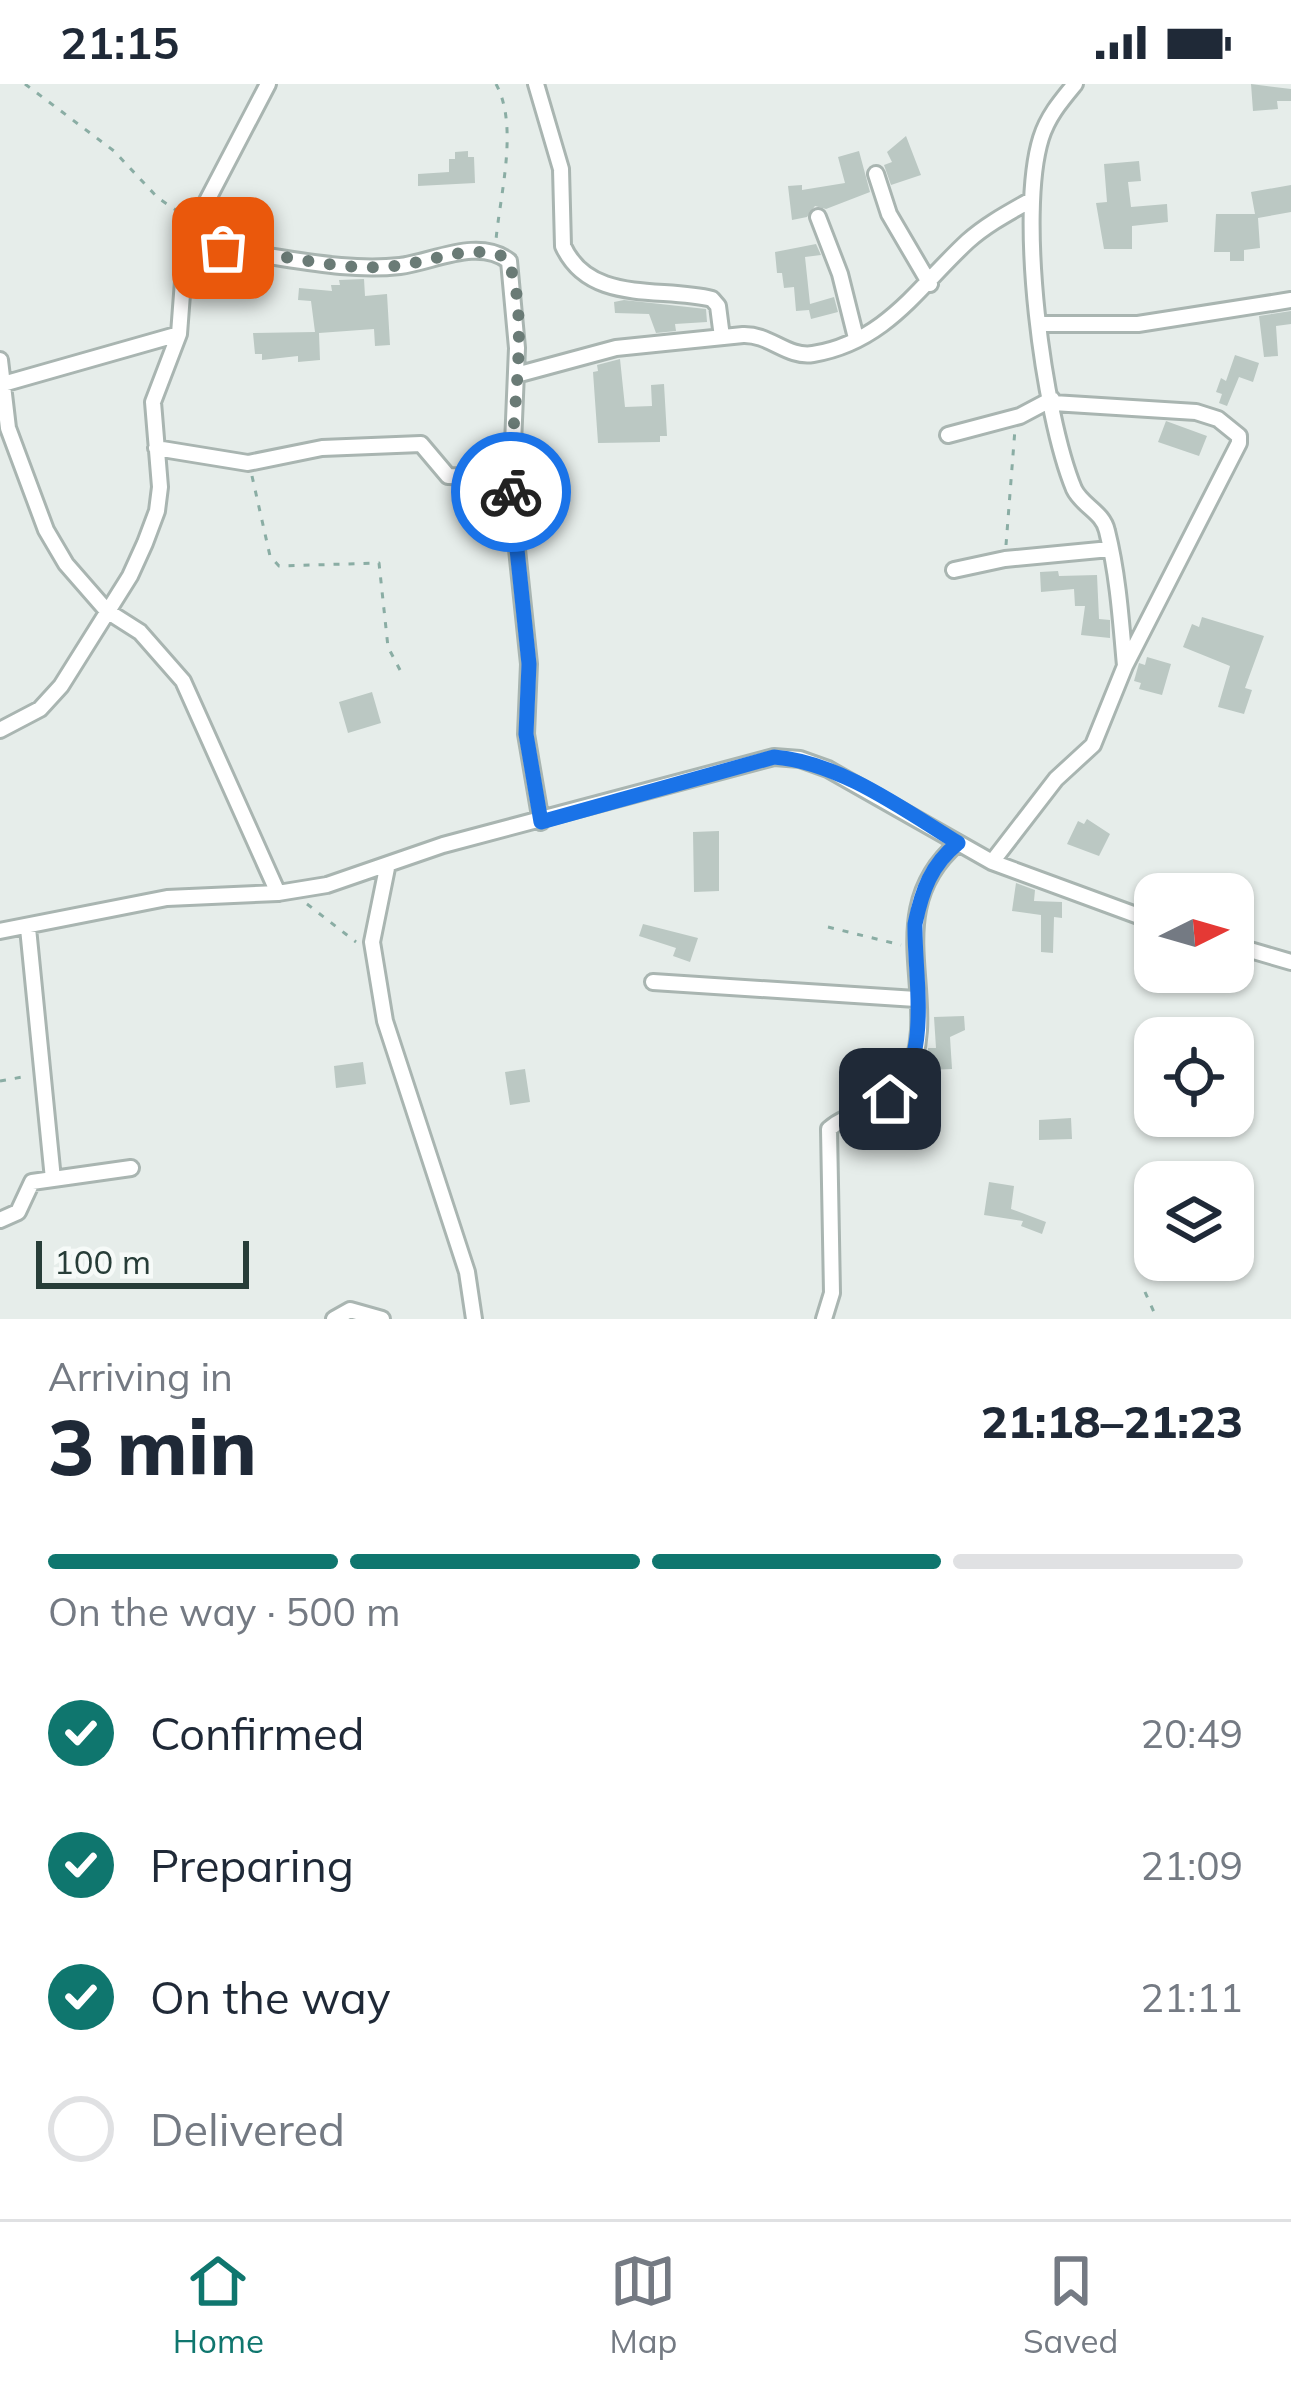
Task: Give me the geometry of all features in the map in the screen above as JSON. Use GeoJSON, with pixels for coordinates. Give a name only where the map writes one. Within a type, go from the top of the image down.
{"type":"FeatureCollection","features":[{"type":"Feature","properties":{"kind":"street"},"geometry":{"type":"LineString","coordinates":[[0,730],[51,699],[130,576],[157,512],[160,487],[153,402],[179,334],[185,249],[193,221],[229,167],[268,84]]}},
{"type":"Feature","properties":{"kind":"street"},"geometry":{"type":"LineString","coordinates":[[536,84],[561,169],[563,246],[568,256],[604,286],[712,299],[718,305],[722,337]]}},
{"type":"Feature","properties":{"kind":"street"},"geometry":{"type":"LineString","coordinates":[[1075,84],[1055,107],[1040,141],[1030,200],[1040,324],[1074,489],[1104,520],[1125,667]]}},
{"type":"Feature","properties":{"kind":"street"},"geometry":{"type":"LineString","coordinates":[[876,174],[896,228],[930,284]]}},
{"type":"Feature","properties":{"kind":"street"},"geometry":{"type":"LineString","coordinates":[[516,375],[616,348],[764,336],[801,354],[856,338],[894,319],[969,241],[1030,200]]}},
{"type":"Feature","properties":{"kind":"street"},"geometry":{"type":"LineString","coordinates":[[818,218],[840,274],[856,338]]}},
{"type":"Feature","properties":{"kind":"street"},"geometry":{"type":"LineString","coordinates":[[185,249],[234,249],[346,266],[399,266],[456,253],[495,254],[508,261],[513,279],[516,375],[510,478],[529,664],[526,734],[541,822]]}},
{"type":"Feature","properties":{"kind":"street"},"geometry":{"type":"LineString","coordinates":[[1040,324],[1138,324],[1291,300]]}},
{"type":"Feature","properties":{"kind":"street"},"geometry":{"type":"LineString","coordinates":[[3,384],[179,334]]}},
{"type":"Feature","properties":{"kind":"street"},"geometry":{"type":"LineString","coordinates":[[0,360],[14,450],[46,530],[66,564],[107,611],[140,632],[183,681],[285,892]]}},
{"type":"Feature","properties":{"kind":"street"},"geometry":{"type":"LineString","coordinates":[[948,435],[1020,416],[1053,401],[1196,412],[1218,419],[1239,436],[1236,454],[1125,667],[1093,746],[1056,779],[992,862]]}},
{"type":"Feature","properties":{"kind":"street"},"geometry":{"type":"LineString","coordinates":[[156,448],[248,463],[322,448],[421,444],[448,476],[510,478]]}},
{"type":"Feature","properties":{"kind":"street"},"geometry":{"type":"LineString","coordinates":[[954,570],[1005,559],[1110,549]]}},
{"type":"Feature","properties":{"kind":"street"},"geometry":{"type":"LineString","coordinates":[[0,931],[167,898],[285,892],[387,868],[443,845],[774,757],[800,759],[828,769],[992,862],[1134,914]]}},
{"type":"Feature","properties":{"kind":"street"},"geometry":{"type":"LineString","coordinates":[[824,1319],[832,1293],[830,1129],[877,1108],[906,1080],[915,1052],[914,948],[925,882],[938,861],[958,843]]}},
{"type":"Feature","properties":{"kind":"street"},"geometry":{"type":"LineString","coordinates":[[387,868],[373,942],[385,1021],[467,1272],[474,1319]]}},
{"type":"Feature","properties":{"kind":"street"},"geometry":{"type":"LineString","coordinates":[[28,928],[53,1179]]}},
{"type":"Feature","properties":{"kind":"street"},"geometry":{"type":"LineString","coordinates":[[1254,951],[1291,962]]}},
{"type":"Feature","properties":{"kind":"street"},"geometry":{"type":"LineString","coordinates":[[653,982],[916,999]]}},
{"type":"Feature","properties":{"kind":"street"},"geometry":{"type":"LineString","coordinates":[[0,1220],[18,1211],[32,1182],[131,1168]]}},
{"type":"Feature","properties":{"kind":"street"},"geometry":{"type":"LineString","coordinates":[[334,1319],[350,1310],[382,1319]]}},
{"type":"Feature","properties":{"kind":"path"},"geometry":{"type":"LineString","coordinates":[[25,84],[114,151],[158,198],[193,221]]}},
{"type":"Feature","properties":{"kind":"path"},"geometry":{"type":"LineString","coordinates":[[495,254],[505,143],[505,114],[496,84]]}},
{"type":"Feature","properties":{"kind":"path"},"geometry":{"type":"LineString","coordinates":[[1005,559],[1020,416]]}},
{"type":"Feature","properties":{"kind":"path"},"geometry":{"type":"LineString","coordinates":[[248,463],[270,556],[279,566],[380,563],[388,647],[400,670]]}},
{"type":"Feature","properties":{"kind":"path"},"geometry":{"type":"LineString","coordinates":[[285,892],[359,945]]}},
{"type":"Feature","properties":{"kind":"path"},"geometry":{"type":"LineString","coordinates":[[828,927],[914,948]]}},
{"type":"Feature","properties":{"kind":"path"},"geometry":{"type":"LineString","coordinates":[[0,1081],[45,1073]]}},
{"type":"Feature","properties":{"kind":"path"},"geometry":{"type":"LineString","coordinates":[[1145,1292],[1157,1319]]}},
{"type":"Feature","properties":{"kind":"building"},"geometry":{"type":"Polygon","coordinates":[[[1251,84],[1291,89],[1291,101],[1277,101],[1278,109],[1253,111],[1251,84]]]}},
{"type":"Feature","properties":{"kind":"building"},"geometry":{"type":"Polygon","coordinates":[[[906,136],[921,175],[891,185],[884,165],[892,162],[887,152],[906,136]]]}},
{"type":"Feature","properties":{"kind":"building"},"geometry":{"type":"Polygon","coordinates":[[[468,151],[468,157],[474,157],[475,183],[418,186],[418,174],[449,172],[449,159],[455,159],[455,152],[468,151]]]}},
{"type":"Feature","properties":{"kind":"building"},"geometry":{"type":"Polygon","coordinates":[[[859,151],[870,192],[826,209],[815,206],[807,217],[792,220],[788,186],[802,185],[802,190],[845,183],[838,157],[859,151]]]}},
{"type":"Feature","properties":{"kind":"building"},"geometry":{"type":"Polygon","coordinates":[[[1139,161],[1141,181],[1128,182],[1131,207],[1167,204],[1168,222],[1132,226],[1132,249],[1104,249],[1096,203],[1107,202],[1104,164],[1139,161]]]}},
{"type":"Feature","properties":{"kind":"building"},"geometry":{"type":"Polygon","coordinates":[[[1291,185],[1291,212],[1258,218],[1260,248],[1244,250],[1244,261],[1230,261],[1230,252],[1214,252],[1216,214],[1255,214],[1251,192],[1291,185]]]}},
{"type":"Feature","properties":{"kind":"building"},"geometry":{"type":"Polygon","coordinates":[[[816,244],[821,255],[805,257],[810,304],[834,297],[838,312],[811,319],[809,310],[796,311],[794,287],[784,288],[775,252],[816,244]]]}},
{"type":"Feature","properties":{"kind":"building"},"geometry":{"type":"Polygon","coordinates":[[[364,279],[365,296],[387,294],[390,345],[375,346],[374,329],[319,333],[320,360],[298,362],[298,356],[262,360],[262,354],[255,354],[253,333],[315,332],[311,301],[298,300],[299,288],[332,291],[331,285],[340,285],[339,280],[364,279]]]}},
{"type":"Feature","properties":{"kind":"building"},"geometry":{"type":"Polygon","coordinates":[[[614,302],[706,309],[707,322],[675,324],[676,331],[656,333],[649,314],[615,313],[614,302]]]}},
{"type":"Feature","properties":{"kind":"building"},"geometry":{"type":"Polygon","coordinates":[[[1291,311],[1291,324],[1276,326],[1278,356],[1264,357],[1259,316],[1291,311]]]}},
{"type":"Feature","properties":{"kind":"building"},"geometry":{"type":"Polygon","coordinates":[[[1235,355],[1259,363],[1253,382],[1239,377],[1227,406],[1219,403],[1222,394],[1216,392],[1221,378],[1226,381],[1235,355]]]}},
{"type":"Feature","properties":{"kind":"building"},"geometry":{"type":"Polygon","coordinates":[[[620,359],[625,407],[652,406],[651,385],[664,384],[667,436],[660,436],[660,442],[598,443],[593,372],[598,371],[597,365],[620,359]]]}},
{"type":"Feature","properties":{"kind":"building"},"geometry":{"type":"Polygon","coordinates":[[[1166,421],[1207,436],[1199,456],[1158,442],[1166,421]]]}},
{"type":"Feature","properties":{"kind":"building"},"geometry":{"type":"Polygon","coordinates":[[[1058,571],[1059,576],[1097,575],[1099,619],[1110,620],[1110,638],[1081,635],[1085,606],[1075,606],[1074,589],[1041,592],[1040,572],[1058,571]]]}},
{"type":"Feature","properties":{"kind":"building"},"geometry":{"type":"Polygon","coordinates":[[[1202,617],[1264,636],[1245,688],[1252,690],[1244,714],[1218,707],[1230,666],[1183,647],[1192,624],[1199,627],[1202,617]]]}},
{"type":"Feature","properties":{"kind":"building"},"geometry":{"type":"Polygon","coordinates":[[[1147,657],[1171,664],[1162,695],[1139,689],[1141,683],[1134,681],[1139,663],[1145,665],[1147,657]]]}},
{"type":"Feature","properties":{"kind":"building"},"geometry":{"type":"Polygon","coordinates":[[[372,692],[381,723],[348,733],[339,702],[372,692]]]}},
{"type":"Feature","properties":{"kind":"building"},"geometry":{"type":"Polygon","coordinates":[[[1087,819],[1110,834],[1099,856],[1067,844],[1078,821],[1084,824],[1087,819]]]}},
{"type":"Feature","properties":{"kind":"building"},"geometry":{"type":"Polygon","coordinates":[[[719,831],[719,891],[694,892],[693,832],[719,831]]]}},
{"type":"Feature","properties":{"kind":"building"},"geometry":{"type":"Polygon","coordinates":[[[1016,883],[1035,890],[1034,901],[1062,902],[1062,918],[1054,917],[1053,953],[1041,952],[1041,915],[1012,911],[1016,883]]]}},
{"type":"Feature","properties":{"kind":"building"},"geometry":{"type":"Polygon","coordinates":[[[643,924],[698,938],[690,962],[673,956],[676,948],[639,936],[643,924]]]}},
{"type":"Feature","properties":{"kind":"building"},"geometry":{"type":"Polygon","coordinates":[[[964,1016],[965,1030],[950,1037],[952,1069],[927,1070],[928,1048],[936,1048],[934,1017],[964,1016]]]}},
{"type":"Feature","properties":{"kind":"building"},"geometry":{"type":"Polygon","coordinates":[[[363,1062],[366,1084],[336,1088],[334,1066],[363,1062]]]}},
{"type":"Feature","properties":{"kind":"building"},"geometry":{"type":"Polygon","coordinates":[[[525,1069],[530,1102],[510,1105],[505,1072],[525,1069]]]}},
{"type":"Feature","properties":{"kind":"building"},"geometry":{"type":"Polygon","coordinates":[[[1071,1118],[1072,1139],[1039,1140],[1039,1120],[1071,1118]]]}},
{"type":"Feature","properties":{"kind":"building"},"geometry":{"type":"Polygon","coordinates":[[[989,1182],[1014,1186],[1011,1209],[1046,1222],[1042,1234],[1021,1226],[1023,1221],[984,1215],[989,1182]]]}},
{"type":"Feature","properties":{"kind":"way so far"},"geometry":{"type":"LineString","coordinates":[[223,248],[346,266],[399,266],[456,253],[505,257],[513,279],[517,349],[511,492]]}},
{"type":"Feature","properties":{"kind":"route"},"geometry":{"type":"LineString","coordinates":[[511,492],[529,664],[526,734],[541,822],[753,759],[774,757],[800,759],[828,769],[958,843],[938,861],[925,882],[915,924],[915,1052],[906,1080],[890,1099]]}}]}
